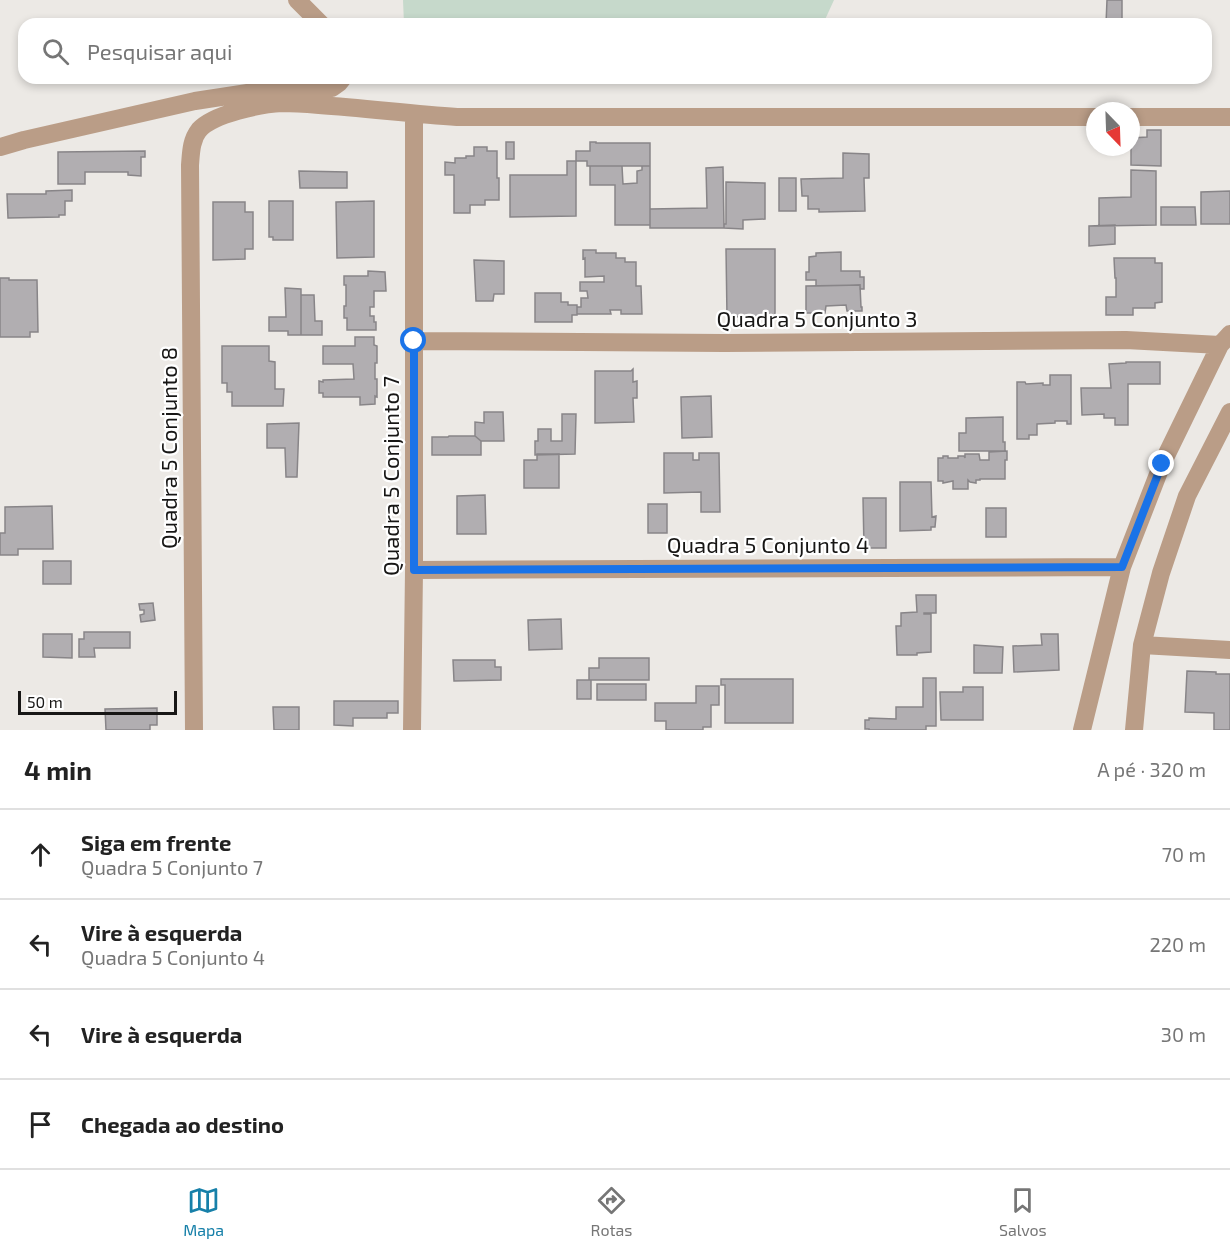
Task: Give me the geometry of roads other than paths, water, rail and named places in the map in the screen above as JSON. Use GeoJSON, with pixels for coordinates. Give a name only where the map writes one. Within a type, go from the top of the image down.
{"type":"FeatureCollection","features":[{"type":"Feature","properties":{"kind":"street"},"geometry":{"type":"LineString","coordinates":[[297,0],[315,18]]}},
{"type":"Feature","properties":{"kind":"street"},"geometry":{"type":"LineString","coordinates":[[0,147],[195,101],[266,90],[332,88],[338,84]]}},
{"type":"Feature","properties":{"kind":"street","name":"Quadra 5 Conjunto 8"},"geometry":{"type":"LineString","coordinates":[[194,730],[190,165],[194,140],[200,129],[216,119],[241,110],[281,103],[344,106],[457,117],[1086,117]]}},
{"type":"Feature","properties":{"kind":"street","name":"Quadra 5 Conjunto 7"},"geometry":{"type":"LineString","coordinates":[[412,730],[414,114]]}},
{"type":"Feature","properties":{"kind":"street"},"geometry":{"type":"LineString","coordinates":[[1140,117],[1230,117]]}},
{"type":"Feature","properties":{"kind":"street"},"geometry":{"type":"LineString","coordinates":[[1082,730],[1122,567],[1162,464],[1225,339]]}},
{"type":"Feature","properties":{"kind":"street","name":"Quadra 5 Conjunto 3"},"geometry":{"type":"LineString","coordinates":[[414,341],[724,344],[1225,339]]}},
{"type":"Feature","properties":{"kind":"street"},"geometry":{"type":"LineString","coordinates":[[1134,730],[1142,645],[1161,573],[1187,496],[1230,412]]}},
{"type":"Feature","properties":{"kind":"street","name":"Quadra 5 Conjunto 4"},"geometry":{"type":"LineString","coordinates":[[414,570],[1122,567]]}},
{"type":"Feature","properties":{"kind":"street"},"geometry":{"type":"LineString","coordinates":[[1142,645],[1230,650]]}}]}
